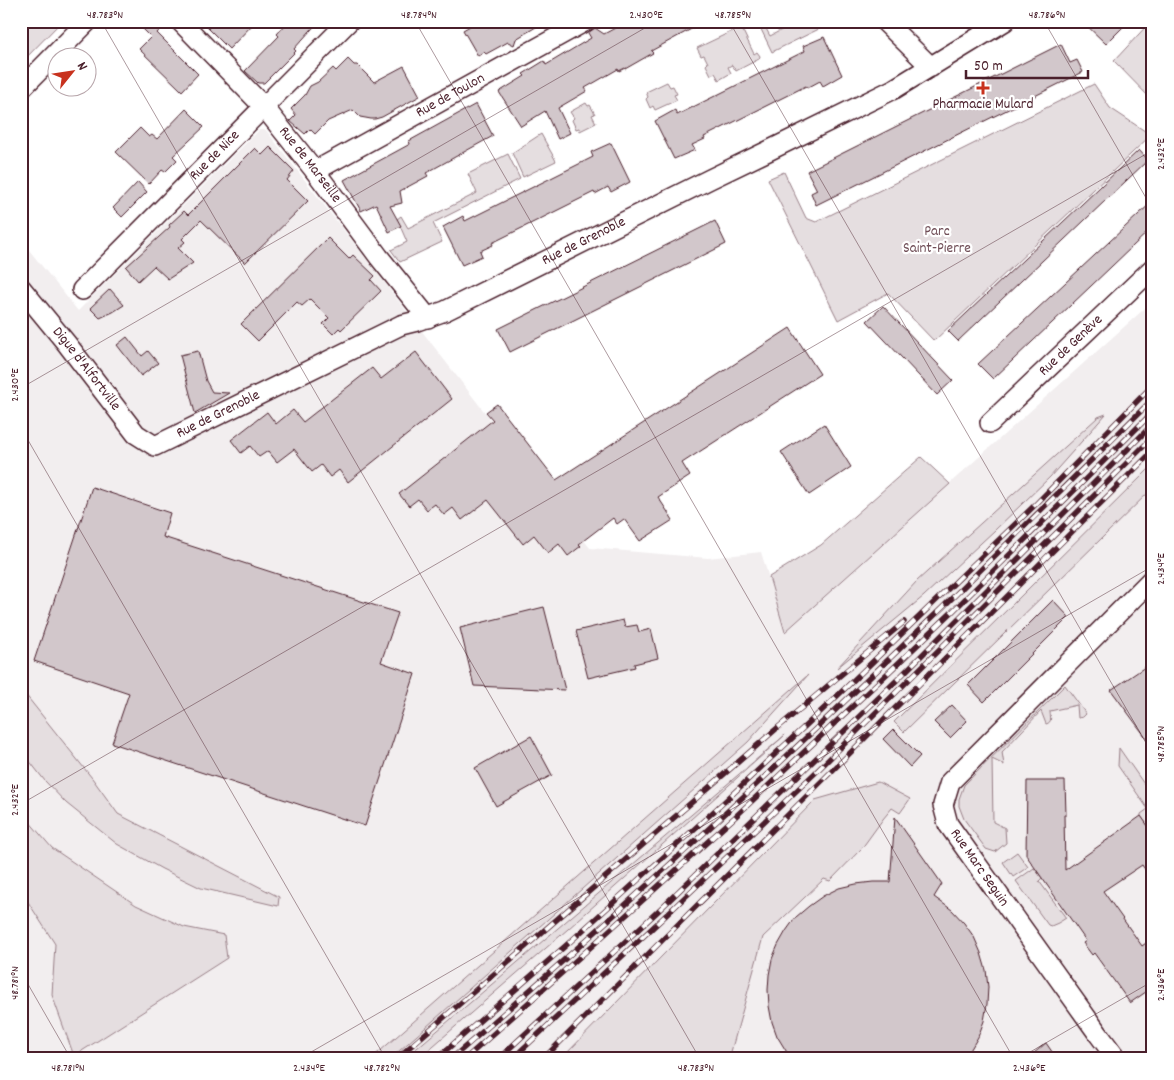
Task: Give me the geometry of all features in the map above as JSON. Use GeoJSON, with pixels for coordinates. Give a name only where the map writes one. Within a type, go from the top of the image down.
{"type":"FeatureCollection","features":[{"type":"Feature","properties":{"kind":"street"},"geometry":{"type":"LineString","coordinates":[[21,89],[88,21]]}},
{"type":"Feature","properties":{"kind":"street","name":"Rue de Marseille"},"geometry":{"type":"LineString","coordinates":[[180,21],[264,107],[315,170],[379,257],[428,318]]}},
{"type":"Feature","properties":{"kind":"street","name":"Rue de Nice"},"geometry":{"type":"LineString","coordinates":[[82,290],[349,21]]}},
{"type":"Feature","properties":{"kind":"street","name":"Rue de Toulon"},"geometry":{"type":"LineString","coordinates":[[315,170],[586,21]]}},
{"type":"Feature","properties":{"kind":"street"},"geometry":{"type":"LineString","coordinates":[[884,21],[930,67]]}},
{"type":"Feature","properties":{"kind":"street","name":"Rue de Grenoble"},"geometry":{"type":"LineString","coordinates":[[155,446],[400,325],[428,318],[445,311],[885,93],[1005,21]]}},
{"type":"Feature","properties":{"kind":"street","name":"Rue de Genève"},"geometry":{"type":"LineString","coordinates":[[990,423],[1153,268]]}},
{"type":"Feature","properties":{"kind":"street","name":"Digue d'Alfortville"},"geometry":{"type":"LineString","coordinates":[[21,288],[136,434],[155,446]]}},
{"type":"Feature","properties":{"kind":"street","name":"Rue Marc Seguin"},"geometry":{"type":"LineString","coordinates":[[1117,1059],[948,824],[943,805],[950,782],[1153,578]]}},
{"type":"Feature","properties":{"kind":"shaded area"},"geometry":{"type":"Polygon","coordinates":[[[259,130],[266,130],[590,548],[708,558],[761,552],[785,631],[1153,301],[1153,1059],[21,1059],[21,240],[78,311],[259,130]]]}},
{"type":"Feature","properties":{"kind":"green space"},"geometry":{"type":"Polygon","coordinates":[[[21,21],[62,21],[21,63],[21,21]]]}},
{"type":"Feature","properties":{"kind":"green space"},"geometry":{"type":"Polygon","coordinates":[[[757,21],[762,21],[770,36],[799,21],[818,21],[821,28],[772,52],[757,21]]]}},
{"type":"Feature","properties":{"kind":"green space"},"geometry":{"type":"Polygon","coordinates":[[[1153,21],[1153,101],[1114,61],[1153,21]]]}},
{"type":"Feature","properties":{"kind":"green space"},"geometry":{"type":"Polygon","coordinates":[[[741,27],[754,54],[757,52],[760,56],[759,59],[736,71],[732,65],[728,67],[731,73],[719,80],[715,73],[711,75],[704,55],[701,56],[697,48],[741,27]]]}},
{"type":"Feature","properties":{"kind":"green space"},"geometry":{"type":"Polygon","coordinates":[[[667,82],[670,87],[673,86],[677,94],[674,95],[677,100],[655,110],[653,106],[650,108],[646,99],[648,97],[646,92],[667,82]]]}},
{"type":"Feature","properties":{"kind":"green space","name":"Parc Saint-Pierre"},"geometry":{"type":"Polygon","coordinates":[[[1094,84],[1110,108],[1151,135],[934,341],[888,293],[838,320],[768,179],[784,172],[806,218],[816,222],[1094,84]]]}},
{"type":"Feature","properties":{"kind":"green space"},"geometry":{"type":"Polygon","coordinates":[[[586,103],[588,106],[590,105],[595,114],[592,115],[596,123],[580,131],[579,128],[576,129],[572,120],[574,118],[570,112],[586,103]]]}},
{"type":"Feature","properties":{"kind":"green space"},"geometry":{"type":"Polygon","coordinates":[[[541,134],[556,161],[523,177],[512,153],[541,134]]]}},
{"type":"Feature","properties":{"kind":"green space"},"geometry":{"type":"Polygon","coordinates":[[[508,154],[520,179],[433,223],[442,242],[400,262],[391,250],[407,242],[397,219],[401,216],[408,228],[477,193],[468,174],[508,154]]]}},
{"type":"Feature","properties":{"kind":"green space"},"geometry":{"type":"Polygon","coordinates":[[[1106,414],[1050,477],[995,530],[924,596],[837,668],[917,581],[1098,417],[1106,414]]]}},
{"type":"Feature","properties":{"kind":"green space"},"geometry":{"type":"Polygon","coordinates":[[[921,457],[950,484],[785,632],[769,577],[821,545],[921,457]]]}},
{"type":"Feature","properties":{"kind":"green space"},"geometry":{"type":"Polygon","coordinates":[[[1153,465],[1153,488],[904,732],[894,722],[1153,465]]]}},
{"type":"Feature","properties":{"kind":"green space"},"geometry":{"type":"Polygon","coordinates":[[[808,675],[748,742],[390,1059],[371,1059],[808,675]]]}},
{"type":"Feature","properties":{"kind":"green space"},"geometry":{"type":"Polygon","coordinates":[[[1065,685],[1086,714],[1078,718],[1077,705],[1050,711],[1050,721],[1046,724],[1041,711],[1002,752],[1004,765],[992,759],[993,822],[1005,828],[1006,843],[995,852],[986,849],[964,819],[959,806],[959,799],[964,785],[1065,685]]]}},
{"type":"Feature","properties":{"kind":"green space"},"geometry":{"type":"Polygon","coordinates":[[[21,689],[92,778],[118,814],[279,897],[278,906],[201,888],[117,844],[66,803],[45,781],[21,750],[21,689]]]}},
{"type":"Feature","properties":{"kind":"green space"},"geometry":{"type":"Polygon","coordinates":[[[785,735],[568,929],[418,1059],[404,1059],[785,735]]]}},
{"type":"Feature","properties":{"kind":"green space"},"geometry":{"type":"Polygon","coordinates":[[[1119,748],[1153,797],[1153,833],[1141,816],[1148,809],[1118,766],[1119,748]]]}},
{"type":"Feature","properties":{"kind":"green space"},"geometry":{"type":"Polygon","coordinates":[[[878,782],[910,799],[900,813],[892,808],[862,848],[830,881],[824,879],[763,937],[729,1059],[561,1059],[815,800],[878,782]]]}},
{"type":"Feature","properties":{"kind":"green space"},"geometry":{"type":"Polygon","coordinates":[[[21,812],[52,848],[136,905],[184,927],[224,935],[227,958],[74,1056],[52,995],[55,944],[21,891],[21,812]]]}},
{"type":"Feature","properties":{"kind":"green space"},"geometry":{"type":"Polygon","coordinates":[[[1017,852],[1028,867],[1013,877],[1003,862],[1017,852]]]}},
{"type":"Feature","properties":{"kind":"green space"},"geometry":{"type":"Polygon","coordinates":[[[1034,868],[1042,878],[1039,881],[1066,918],[1051,926],[1048,925],[1016,881],[1034,868]]]}},
{"type":"Feature","properties":{"kind":"building"},"geometry":{"type":"Polygon","coordinates":[[[135,21],[168,21],[157,33],[198,74],[182,91],[139,49],[151,37],[135,21]]]}},
{"type":"Feature","properties":{"kind":"building"},"geometry":{"type":"Polygon","coordinates":[[[201,21],[256,21],[229,49],[201,21]]]}},
{"type":"Feature","properties":{"kind":"building"},"geometry":{"type":"Polygon","coordinates":[[[289,21],[319,21],[294,49],[296,51],[264,83],[258,83],[245,71],[279,36],[277,34],[289,21]]]}},
{"type":"Feature","properties":{"kind":"building"},"geometry":{"type":"Polygon","coordinates":[[[467,21],[546,21],[516,39],[514,45],[508,42],[486,54],[484,52],[478,56],[463,30],[470,26],[467,21]]]}},
{"type":"Feature","properties":{"kind":"building"},"geometry":{"type":"Polygon","coordinates":[[[628,21],[706,21],[651,51],[653,53],[625,69],[619,71],[618,69],[585,88],[587,91],[558,108],[570,133],[558,139],[545,111],[521,126],[499,92],[525,76],[523,74],[544,61],[546,65],[591,38],[588,33],[595,28],[604,34],[628,21]]]}},
{"type":"Feature","properties":{"kind":"building"},"geometry":{"type":"Polygon","coordinates":[[[1082,21],[1129,21],[1106,44],[1082,21]]]}},
{"type":"Feature","properties":{"kind":"building"},"geometry":{"type":"Polygon","coordinates":[[[824,37],[842,75],[823,86],[820,81],[807,88],[806,86],[704,137],[705,139],[692,145],[695,150],[674,159],[655,121],[675,110],[677,115],[805,51],[803,46],[824,37]]]}},
{"type":"Feature","properties":{"kind":"building"},"geometry":{"type":"Polygon","coordinates":[[[1061,44],[1070,63],[1077,60],[1083,72],[816,205],[811,193],[817,190],[807,171],[1061,44]]]}},
{"type":"Feature","properties":{"kind":"building"},"geometry":{"type":"Polygon","coordinates":[[[348,59],[374,82],[404,66],[420,96],[382,117],[371,119],[360,117],[353,110],[328,121],[315,134],[310,129],[305,134],[290,121],[296,115],[291,109],[305,95],[310,86],[318,82],[333,68],[336,71],[348,59]]]}},
{"type":"Feature","properties":{"kind":"building"},"geometry":{"type":"Polygon","coordinates":[[[476,104],[493,136],[426,173],[428,176],[400,191],[402,203],[390,206],[401,226],[389,232],[376,204],[361,211],[344,180],[410,144],[409,141],[476,104]]]}},
{"type":"Feature","properties":{"kind":"building"},"geometry":{"type":"Polygon","coordinates":[[[186,109],[204,127],[173,156],[177,160],[165,172],[162,170],[149,184],[116,152],[140,128],[149,137],[152,135],[157,139],[186,109]]]}},
{"type":"Feature","properties":{"kind":"building"},"geometry":{"type":"Polygon","coordinates":[[[611,143],[630,182],[611,192],[608,187],[595,194],[594,192],[492,243],[493,245],[480,251],[482,256],[462,265],[443,227],[463,216],[465,221],[593,157],[591,152],[611,143]]]}},
{"type":"Feature","properties":{"kind":"building"},"geometry":{"type":"Polygon","coordinates":[[[270,147],[294,171],[287,180],[308,201],[245,263],[201,220],[182,239],[185,242],[178,248],[193,263],[168,279],[154,266],[138,281],[126,267],[170,227],[169,225],[184,211],[188,215],[255,148],[262,155],[270,147]]]}},
{"type":"Feature","properties":{"kind":"building"},"geometry":{"type":"Polygon","coordinates":[[[1139,150],[1148,160],[958,341],[948,331],[1139,150]]]}},
{"type":"Feature","properties":{"kind":"building"},"geometry":{"type":"Polygon","coordinates":[[[138,182],[147,192],[122,217],[113,208],[138,182]]]}},
{"type":"Feature","properties":{"kind":"building"},"geometry":{"type":"Polygon","coordinates":[[[1153,201],[1153,227],[993,379],[978,364],[1153,201]]]}},
{"type":"Feature","properties":{"kind":"building"},"geometry":{"type":"Polygon","coordinates":[[[715,221],[726,244],[510,352],[498,329],[715,221]]]}},
{"type":"Feature","properties":{"kind":"building"},"geometry":{"type":"Polygon","coordinates":[[[328,238],[349,259],[353,255],[375,276],[371,280],[381,291],[341,330],[339,328],[333,334],[323,324],[329,318],[310,299],[302,306],[297,302],[258,341],[241,324],[328,238]]]}},
{"type":"Feature","properties":{"kind":"building"},"geometry":{"type":"Polygon","coordinates":[[[110,289],[124,305],[100,318],[90,308],[110,289]]]}},
{"type":"Feature","properties":{"kind":"building"},"geometry":{"type":"Polygon","coordinates":[[[883,306],[953,380],[937,395],[867,321],[883,306]]]}},
{"type":"Feature","properties":{"kind":"building"},"geometry":{"type":"Polygon","coordinates":[[[790,328],[820,374],[682,463],[690,476],[658,497],[673,520],[640,541],[624,519],[617,524],[613,518],[579,544],[581,546],[568,556],[559,544],[548,553],[534,535],[523,544],[488,500],[462,520],[453,508],[444,515],[435,504],[427,510],[418,499],[409,506],[399,494],[493,420],[486,412],[497,404],[556,480],[790,328]]]}},
{"type":"Feature","properties":{"kind":"building"},"geometry":{"type":"Polygon","coordinates":[[[127,337],[142,356],[148,351],[158,363],[141,376],[117,345],[127,337]]]}},
{"type":"Feature","properties":{"kind":"building"},"geometry":{"type":"Polygon","coordinates":[[[198,351],[206,381],[212,392],[229,393],[195,413],[180,355],[198,351]]]}},
{"type":"Feature","properties":{"kind":"building"},"geometry":{"type":"Polygon","coordinates":[[[416,352],[452,399],[348,482],[339,470],[330,477],[321,465],[312,472],[294,449],[277,462],[268,451],[259,457],[250,446],[241,453],[231,440],[267,412],[276,424],[293,410],[303,422],[372,368],[381,379],[416,352]]]}},
{"type":"Feature","properties":{"kind":"building"},"geometry":{"type":"Polygon","coordinates":[[[824,424],[851,467],[809,495],[781,452],[824,424]]]}},
{"type":"Feature","properties":{"kind":"building"},"geometry":{"type":"Polygon","coordinates":[[[92,487],[170,513],[163,537],[398,613],[381,662],[415,674],[365,826],[112,743],[129,693],[34,661],[92,487]]]}},
{"type":"Feature","properties":{"kind":"building"},"geometry":{"type":"Polygon","coordinates":[[[1053,600],[1069,617],[984,702],[968,685],[1053,600]]]}},
{"type":"Feature","properties":{"kind":"building"},"geometry":{"type":"Polygon","coordinates":[[[544,607],[565,690],[474,686],[460,628],[544,607]]]}},
{"type":"Feature","properties":{"kind":"building"},"geometry":{"type":"Polygon","coordinates":[[[623,620],[625,627],[637,625],[639,632],[651,629],[658,658],[634,664],[635,667],[588,678],[576,631],[623,620]]]}},
{"type":"Feature","properties":{"kind":"building"},"geometry":{"type":"Polygon","coordinates":[[[1145,667],[1153,677],[1153,747],[1111,690],[1145,667]]]}},
{"type":"Feature","properties":{"kind":"building"},"geometry":{"type":"Polygon","coordinates":[[[952,705],[967,721],[950,738],[934,722],[952,705]]]}},
{"type":"Feature","properties":{"kind":"building"},"geometry":{"type":"Polygon","coordinates":[[[893,729],[920,756],[910,767],[883,739],[893,729]]]}},
{"type":"Feature","properties":{"kind":"building"},"geometry":{"type":"Polygon","coordinates":[[[531,736],[552,775],[496,806],[475,768],[531,736]]]}},
{"type":"Feature","properties":{"kind":"building"},"geometry":{"type":"Polygon","coordinates":[[[1027,781],[1065,781],[1065,870],[1141,816],[1153,833],[1153,881],[1142,865],[1103,891],[1142,946],[1153,938],[1153,987],[1130,1003],[1094,953],[1092,955],[1083,943],[1086,941],[1026,855],[1027,781]]]}},
{"type":"Feature","properties":{"kind":"building"},"geometry":{"type":"Polygon","coordinates":[[[895,817],[942,884],[934,897],[952,910],[964,923],[974,937],[981,953],[988,987],[984,1021],[978,1037],[965,1059],[791,1059],[777,1036],[769,1006],[769,975],[772,959],[778,945],[796,917],[823,896],[839,888],[856,884],[890,882],[895,817]]]}},
{"type":"Feature","properties":{"kind":"building"},"geometry":{"type":"Polygon","coordinates":[[[1046,1043],[1057,1059],[1027,1059],[1046,1043]]]}},
{"type":"Feature","properties":{"kind":"railway"},"geometry":{"type":"LineString","coordinates":[[436,1059],[571,941],[833,700],[1036,504],[1153,385]]}},
{"type":"Feature","properties":{"kind":"railway"},"geometry":{"type":"LineString","coordinates":[[451,1059],[700,837],[822,723],[943,607],[1153,399]]}},
{"type":"Feature","properties":{"kind":"railway"},"geometry":{"type":"LineString","coordinates":[[465,1059],[735,817],[951,613],[1153,412]]}},
{"type":"Feature","properties":{"kind":"railway"},"geometry":{"type":"LineString","coordinates":[[498,1059],[657,912],[898,679],[1153,424]]}},
{"type":"Feature","properties":{"kind":"railway"},"geometry":{"type":"LineString","coordinates":[[512,1059],[815,773],[1153,437]]}},
{"type":"Feature","properties":{"kind":"railway"},"geometry":{"type":"LineString","coordinates":[[543,1059],[1153,451]]}},
{"type":"Feature","properties":{"kind":"railway"},"geometry":{"type":"LineString","coordinates":[[396,1059],[775,730],[904,622]]}},
{"type":"Feature","properties":{"kind":"place","name":"Pharmacie Mulard"},"geometry":{"type":"Point","coordinates":[983,88]}}]}
